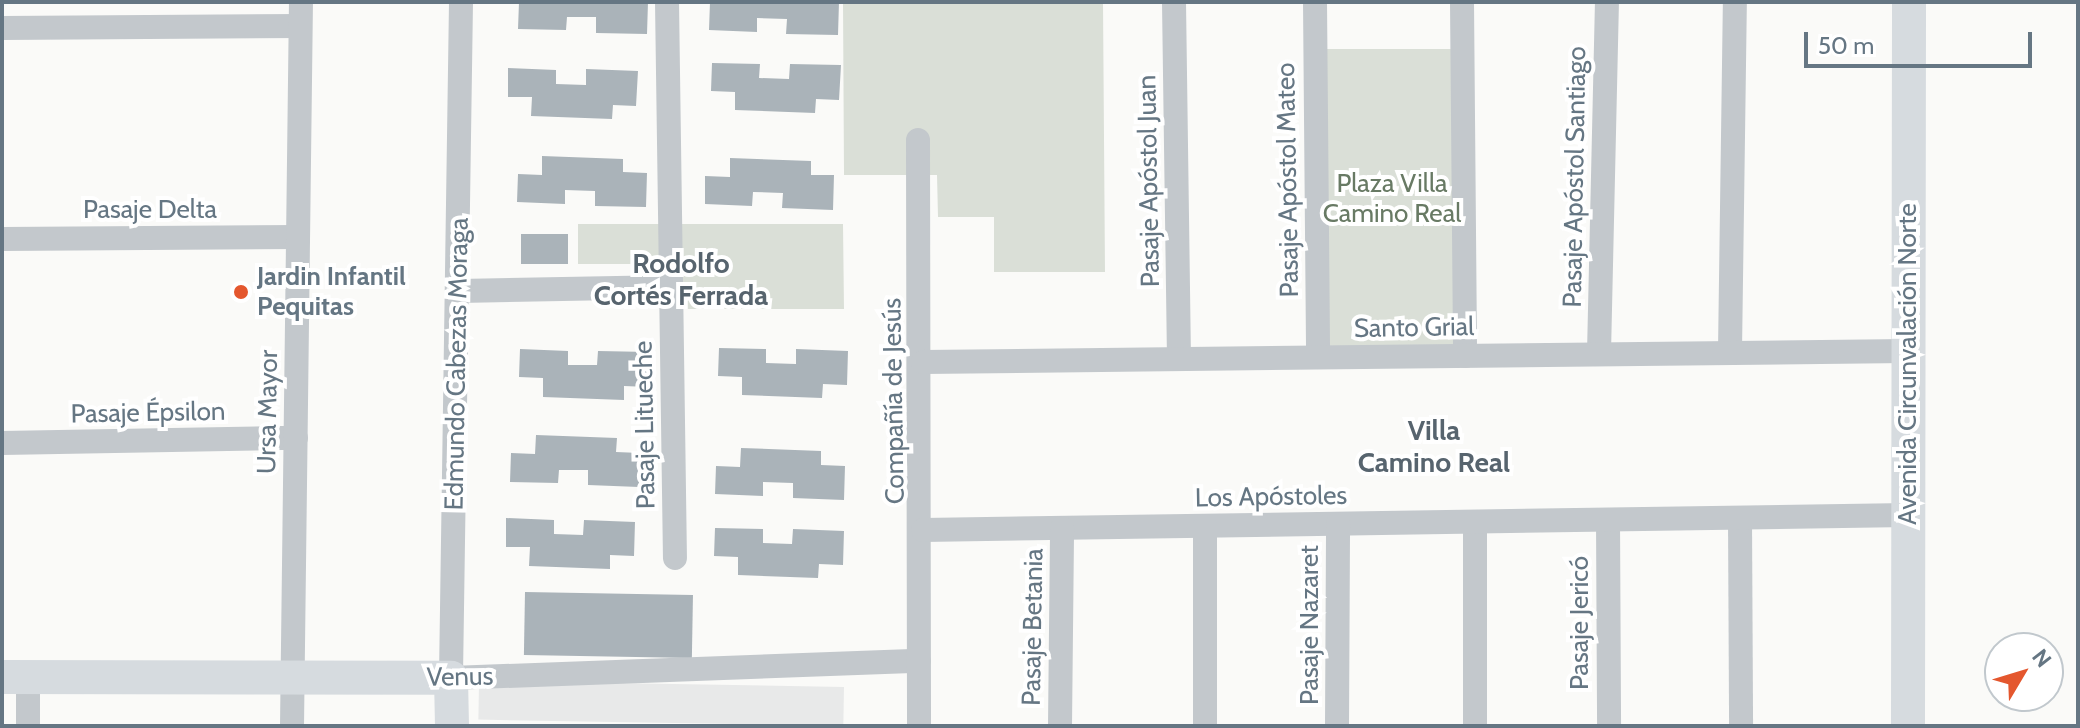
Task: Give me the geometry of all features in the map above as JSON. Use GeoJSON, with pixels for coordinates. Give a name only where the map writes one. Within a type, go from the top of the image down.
{"type":"FeatureCollection","features":[{"type":"Feature","properties":{"kind":"street","name":"Edmundo Cabezas Moraga"},"geometry":{"type":"LineString","coordinates":[[452,726],[461,2]]}},
{"type":"Feature","properties":{"kind":"street","name":"Pasaje Litueche"},"geometry":{"type":"LineString","coordinates":[[667,2],[675,558]]}},
{"type":"Feature","properties":{"kind":"street","name":"Pasaje Apóstol Juan"},"geometry":{"type":"LineString","coordinates":[[1174,2],[1179,359]]}},
{"type":"Feature","properties":{"kind":"street","name":"Pasaje Apóstol Mateo"},"geometry":{"type":"LineString","coordinates":[[1315,2],[1318,357]]}},
{"type":"Feature","properties":{"kind":"street"},"geometry":{"type":"LineString","coordinates":[[1462,2],[1465,356]]}},
{"type":"Feature","properties":{"kind":"street","name":"Pasaje Apóstol Santiago"},"geometry":{"type":"LineString","coordinates":[[1599,353],[1607,2]]}},
{"type":"Feature","properties":{"kind":"street"},"geometry":{"type":"LineString","coordinates":[[1730,351],[1735,2]]}},
{"type":"Feature","properties":{"kind":"street","name":"Avenida Circunvalación Norte"},"geometry":{"type":"LineString","coordinates":[[1908,726],[1909,2]]}},
{"type":"Feature","properties":{"kind":"street"},"geometry":{"type":"LineString","coordinates":[[2,28],[300,14]]}},
{"type":"Feature","properties":{"kind":"street","name":"Ursa Mayor"},"geometry":{"type":"LineString","coordinates":[[292,726],[300,14]]}},
{"type":"Feature","properties":{"kind":"street","name":"Compañía de Jesús"},"geometry":{"type":"LineString","coordinates":[[918,140],[923,362],[919,726]]}},
{"type":"Feature","properties":{"kind":"street","name":"Pasaje Delta"},"geometry":{"type":"LineString","coordinates":[[2,239],[298,237]]}},
{"type":"Feature","properties":{"kind":"street"},"geometry":{"type":"LineString","coordinates":[[459,291],[671,287]]}},
{"type":"Feature","properties":{"kind":"street","name":"Santo Grial"},"geometry":{"type":"LineString","coordinates":[[923,362],[1907,351]]}},
{"type":"Feature","properties":{"kind":"street","name":"Pasaje Épsilon"},"geometry":{"type":"LineString","coordinates":[[2,443],[296,438]]}},
{"type":"Feature","properties":{"kind":"street","name":"Los Apóstoles"},"geometry":{"type":"LineString","coordinates":[[923,530],[1908,515]]}},
{"type":"Feature","properties":{"kind":"street"},"geometry":{"type":"LineString","coordinates":[[1740,518],[1741,726]]}},
{"type":"Feature","properties":{"kind":"street","name":"Pasaje Jericó"},"geometry":{"type":"LineString","coordinates":[[1608,520],[1609,726]]}},
{"type":"Feature","properties":{"kind":"street"},"geometry":{"type":"LineString","coordinates":[[1475,522],[1475,726]]}},
{"type":"Feature","properties":{"kind":"street","name":"Pasaje Nazaret"},"geometry":{"type":"LineString","coordinates":[[1337,726],[1338,524]]}},
{"type":"Feature","properties":{"kind":"street"},"geometry":{"type":"LineString","coordinates":[[1205,526],[1205,726]]}},
{"type":"Feature","properties":{"kind":"street","name":"Pasaje Betania"},"geometry":{"type":"LineString","coordinates":[[1060,726],[1062,528]]}},
{"type":"Feature","properties":{"kind":"street","name":"Venus"},"geometry":{"type":"LineString","coordinates":[[15,677],[451,678],[919,661]]}},
{"type":"Feature","properties":{"kind":"street"},"geometry":{"type":"LineString","coordinates":[[15,677],[28,726]]}},
{"type":"Feature","properties":{"kind":"shaded area"},"geometry":{"type":"Polygon","coordinates":[[[479,681],[844,687],[843,726],[478,720],[479,681]]]}},
{"type":"Feature","properties":{"kind":"green space"},"geometry":{"type":"Polygon","coordinates":[[[843,2],[1103,2],[1105,272],[994,272],[994,217],[938,217],[937,175],[844,175],[843,2]]]}},
{"type":"Feature","properties":{"kind":"green space","name":"Plaza Villa Camino Real"},"geometry":{"type":"Polygon","coordinates":[[[1324,49],[1458,49],[1458,349],[1324,349],[1324,49]]]}},
{"type":"Feature","properties":{"kind":"green space"},"geometry":{"type":"Polygon","coordinates":[[[578,224],[843,224],[844,309],[682,309],[681,264],[578,264],[578,224]]]}},
{"type":"Feature","properties":{"kind":"building"},"geometry":{"type":"Polygon","coordinates":[[[519,2],[648,2],[647,34],[596,33],[596,17],[567,17],[566,30],[518,29],[519,2]]]}},
{"type":"Feature","properties":{"kind":"building"},"geometry":{"type":"Polygon","coordinates":[[[710,2],[839,2],[838,35],[786,34],[787,19],[757,18],[757,32],[709,30],[710,2]]]}},
{"type":"Feature","properties":{"kind":"building"},"geometry":{"type":"Polygon","coordinates":[[[712,63],[760,64],[759,78],[789,79],[790,64],[841,65],[839,100],[816,99],[815,113],[735,110],[735,92],[711,91],[712,63]]]}},
{"type":"Feature","properties":{"kind":"building"},"geometry":{"type":"Polygon","coordinates":[[[508,68],[556,70],[556,84],[586,85],[586,69],[638,71],[636,106],[613,105],[612,119],[531,116],[532,97],[508,97],[508,68]]]}},
{"type":"Feature","properties":{"kind":"building"},"geometry":{"type":"Polygon","coordinates":[[[542,156],[623,159],[623,172],[647,173],[646,207],[595,206],[595,191],[565,190],[565,204],[517,202],[518,174],[542,175],[542,156]]]}},
{"type":"Feature","properties":{"kind":"building"},"geometry":{"type":"Polygon","coordinates":[[[730,158],[811,161],[811,175],[834,175],[833,210],[782,208],[783,193],[753,192],[752,206],[705,204],[705,176],[730,177],[730,158]]]}},
{"type":"Feature","properties":{"kind":"building"},"geometry":{"type":"Polygon","coordinates":[[[521,234],[568,234],[568,264],[521,264],[521,234]]]}},
{"type":"Feature","properties":{"kind":"building"},"geometry":{"type":"Polygon","coordinates":[[[719,348],[766,349],[766,363],[796,364],[796,349],[848,351],[847,385],[823,384],[822,398],[742,395],[742,377],[718,376],[719,348]]]}},
{"type":"Feature","properties":{"kind":"building"},"geometry":{"type":"Polygon","coordinates":[[[520,349],[568,351],[568,365],[597,365],[598,351],[649,352],[648,387],[624,386],[624,400],[543,397],[543,378],[519,377],[520,349]]]}},
{"type":"Feature","properties":{"kind":"building"},"geometry":{"type":"Polygon","coordinates":[[[536,435],[617,438],[616,452],[640,453],[639,487],[588,485],[588,470],[559,470],[558,483],[510,482],[511,453],[535,454],[536,435]]]}},
{"type":"Feature","properties":{"kind":"building"},"geometry":{"type":"Polygon","coordinates":[[[741,448],[821,451],[821,465],[845,466],[844,500],[793,498],[793,483],[763,482],[763,496],[715,494],[716,466],[740,467],[741,448]]]}},
{"type":"Feature","properties":{"kind":"building"},"geometry":{"type":"Polygon","coordinates":[[[506,518],[554,520],[554,534],[583,535],[584,520],[635,522],[634,556],[610,555],[610,569],[529,566],[530,547],[506,547],[506,518]]]}},
{"type":"Feature","properties":{"kind":"building"},"geometry":{"type":"Polygon","coordinates":[[[715,528],[763,529],[763,543],[792,544],[793,529],[844,531],[843,565],[819,564],[818,578],[738,575],[738,557],[714,556],[715,528]]]}},
{"type":"Feature","properties":{"kind":"building"},"geometry":{"type":"Polygon","coordinates":[[[525,592],[693,595],[692,658],[524,655],[525,592]]]}},
{"type":"Feature","properties":{"kind":"place","name":"Jardin Infantil Pequitas"},"geometry":{"type":"Point","coordinates":[241,292]}},
{"type":"Feature","properties":{"kind":"district","name":"Rodolfo Cortés Ferrada"},"geometry":{"type":"Point","coordinates":[681,279]}},
{"type":"Feature","properties":{"kind":"district","name":"Villa Camino Real"},"geometry":{"type":"Point","coordinates":[1434,446]}}]}
